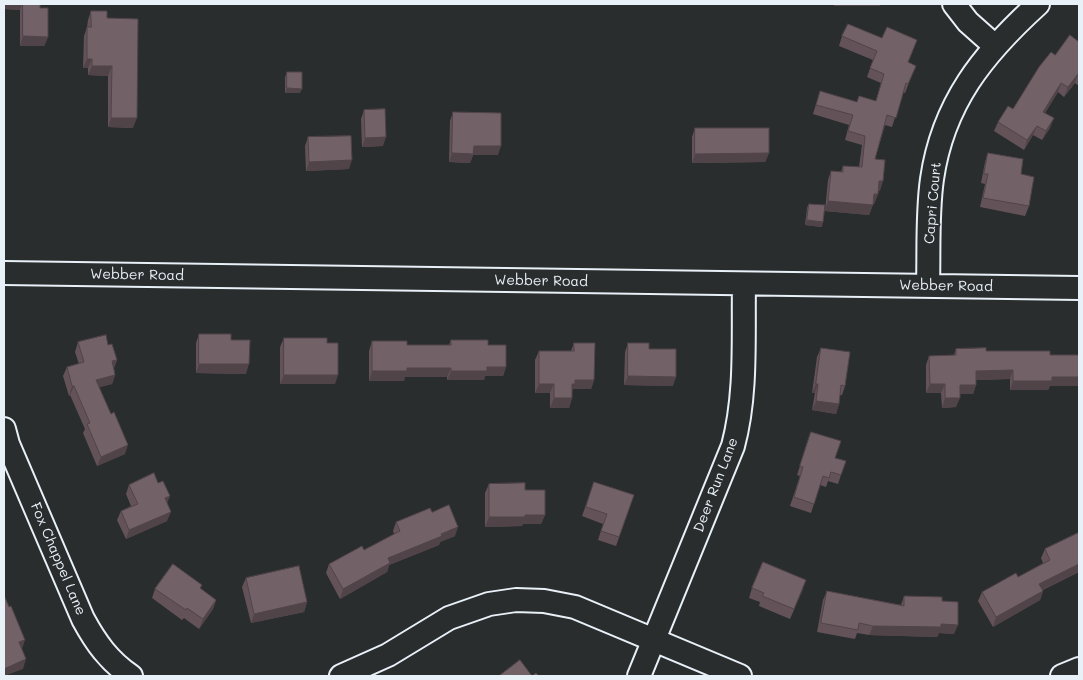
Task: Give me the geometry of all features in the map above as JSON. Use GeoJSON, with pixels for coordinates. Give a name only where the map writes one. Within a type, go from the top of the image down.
{"type":"FeatureCollection","features":[{"type":"Feature","properties":{"kind":"street"},"geometry":{"type":"LineString","coordinates":[[954,4],[968,22],[995,46]]}},
{"type":"Feature","properties":{"kind":"street","name":"Capri Court"},"geometry":{"type":"LineString","coordinates":[[928,286],[929,208],[932,179],[937,151],[946,124],[958,98],[973,74],[995,46],[1038,4]]}},
{"type":"Feature","properties":{"kind":"street","name":"Webber Road"},"geometry":{"type":"LineString","coordinates":[[4,274],[1079,288]]}},
{"type":"Feature","properties":{"kind":"street","name":"Deer Run Lane"},"geometry":{"type":"LineString","coordinates":[[639,676],[733,446],[742,397],[744,284]]}},
{"type":"Feature","properties":{"kind":"street","name":"Fox Chappel Lane"},"geometry":{"type":"LineString","coordinates":[[4,429],[8,444],[83,619],[94,640],[108,658],[131,676]]}},
{"type":"Feature","properties":{"kind":"street"},"geometry":{"type":"LineString","coordinates":[[341,676],[388,656],[449,618],[488,604],[516,600],[544,601],[575,607],[740,676]]}},
{"type":"Feature","properties":{"kind":"street"},"geometry":{"type":"LineString","coordinates":[[1062,676],[1079,669]]}},
{"type":"Feature","properties":{"kind":"building"},"geometry":{"type":"Polygon","coordinates":[[[23,4],[40,4],[40,8],[48,8],[48,37],[23,36],[23,4]]]}},
{"type":"Feature","properties":{"kind":"building"},"geometry":{"type":"Polygon","coordinates":[[[91,11],[107,11],[107,18],[138,19],[137,118],[111,118],[112,66],[92,66],[92,59],[87,59],[87,27],[91,27],[91,11]]]}},
{"type":"Feature","properties":{"kind":"building"},"geometry":{"type":"Polygon","coordinates":[[[848,24],[882,38],[887,27],[917,40],[908,62],[916,66],[908,84],[906,83],[896,118],[887,115],[875,159],[885,160],[883,181],[879,181],[878,194],[874,194],[873,205],[828,201],[831,171],[843,172],[843,166],[862,167],[865,136],[848,131],[853,115],[816,105],[820,91],[857,102],[859,96],[876,101],[884,74],[870,68],[877,51],[842,36],[848,24]]]}},
{"type":"Feature","properties":{"kind":"building"},"geometry":{"type":"Polygon","coordinates":[[[1070,35],[1079,42],[1079,75],[1068,87],[1061,83],[1043,112],[1054,118],[1046,131],[1037,126],[1027,140],[998,122],[1008,106],[1013,109],[1039,67],[1051,52],[1055,55],[1070,35]]]}},
{"type":"Feature","properties":{"kind":"building"},"geometry":{"type":"Polygon","coordinates":[[[287,72],[302,72],[302,89],[287,88],[287,72]]]}},
{"type":"Feature","properties":{"kind":"building"},"geometry":{"type":"Polygon","coordinates":[[[385,109],[386,137],[365,138],[364,110],[385,109]]]}},
{"type":"Feature","properties":{"kind":"building"},"geometry":{"type":"Polygon","coordinates":[[[453,112],[501,113],[501,146],[474,146],[473,154],[452,153],[453,112]]]}},
{"type":"Feature","properties":{"kind":"building"},"geometry":{"type":"Polygon","coordinates":[[[695,128],[769,128],[769,153],[695,154],[695,128]]]}},
{"type":"Feature","properties":{"kind":"building"},"geometry":{"type":"Polygon","coordinates":[[[351,136],[352,160],[309,162],[308,137],[351,136]]]}},
{"type":"Feature","properties":{"kind":"building"},"geometry":{"type":"Polygon","coordinates":[[[988,153],[1023,159],[1021,174],[1034,177],[1029,206],[983,198],[988,174],[984,174],[988,153]]]}},
{"type":"Feature","properties":{"kind":"building"},"geometry":{"type":"Polygon","coordinates":[[[809,204],[825,205],[823,222],[807,220],[809,204]]]}},
{"type":"Feature","properties":{"kind":"building"},"geometry":{"type":"Polygon","coordinates":[[[199,334],[231,334],[231,340],[250,340],[249,364],[199,364],[199,334]]]}},
{"type":"Feature","properties":{"kind":"building"},"geometry":{"type":"Polygon","coordinates":[[[106,335],[108,345],[112,344],[117,360],[112,361],[115,375],[96,380],[111,414],[114,412],[128,445],[101,457],[87,424],[90,423],[74,386],[72,386],[67,367],[84,362],[78,342],[106,335]]]}},
{"type":"Feature","properties":{"kind":"building"},"geometry":{"type":"Polygon","coordinates":[[[284,338],[327,338],[327,343],[338,343],[338,375],[284,375],[284,338]]]}},
{"type":"Feature","properties":{"kind":"building"},"geometry":{"type":"Polygon","coordinates":[[[451,340],[488,340],[488,345],[506,345],[506,367],[487,367],[487,371],[451,371],[451,368],[407,368],[407,371],[372,371],[372,341],[407,341],[407,345],[451,345],[451,340]]]}},
{"type":"Feature","properties":{"kind":"building"},"geometry":{"type":"Polygon","coordinates":[[[574,343],[595,343],[594,380],[575,380],[575,384],[572,384],[572,398],[554,398],[554,384],[539,384],[539,351],[574,351],[574,343]]]}},
{"type":"Feature","properties":{"kind":"building"},"geometry":{"type":"Polygon","coordinates":[[[628,343],[649,343],[649,349],[676,349],[676,377],[628,376],[628,343]]]}},
{"type":"Feature","properties":{"kind":"building"},"geometry":{"type":"Polygon","coordinates":[[[821,348],[850,352],[845,386],[841,385],[839,404],[816,401],[818,384],[816,384],[821,348]]]}},
{"type":"Feature","properties":{"kind":"building"},"geometry":{"type":"Polygon","coordinates":[[[986,348],[986,351],[1050,351],[1050,355],[1079,355],[1079,377],[1052,377],[1052,381],[1013,381],[1013,370],[976,371],[976,385],[960,385],[960,398],[945,398],[945,384],[930,384],[929,356],[956,355],[956,349],[986,348]]]}},
{"type":"Feature","properties":{"kind":"building"},"geometry":{"type":"Polygon","coordinates":[[[811,432],[841,441],[835,458],[846,461],[841,475],[831,472],[829,478],[823,476],[814,504],[794,497],[803,467],[800,466],[811,432]]]}},
{"type":"Feature","properties":{"kind":"building"},"geometry":{"type":"Polygon","coordinates":[[[154,473],[158,483],[163,481],[170,496],[165,498],[171,512],[129,530],[121,511],[138,504],[129,485],[154,473]]]}},
{"type":"Feature","properties":{"kind":"building"},"geometry":{"type":"Polygon","coordinates":[[[594,482],[634,495],[619,537],[601,531],[607,514],[586,507],[594,482]]]}},
{"type":"Feature","properties":{"kind":"building"},"geometry":{"type":"Polygon","coordinates":[[[525,483],[525,490],[545,490],[545,515],[489,517],[489,484],[525,483]]]}},
{"type":"Feature","properties":{"kind":"building"},"geometry":{"type":"Polygon","coordinates":[[[449,505],[458,527],[441,534],[442,536],[388,558],[390,563],[343,589],[329,564],[362,546],[364,550],[400,531],[396,522],[430,508],[432,512],[449,505]]]}},
{"type":"Feature","properties":{"kind":"building"},"geometry":{"type":"Polygon","coordinates":[[[1078,533],[1079,564],[1039,584],[1043,591],[996,617],[982,592],[1016,573],[1018,577],[1050,560],[1045,549],[1078,533]]]}},
{"type":"Feature","properties":{"kind":"building"},"geometry":{"type":"Polygon","coordinates":[[[763,562],[806,580],[794,609],[762,596],[764,593],[752,588],[763,562]]]}},
{"type":"Feature","properties":{"kind":"building"},"geometry":{"type":"Polygon","coordinates":[[[173,564],[202,585],[200,588],[216,600],[203,619],[155,589],[173,564]]]}},
{"type":"Feature","properties":{"kind":"building"},"geometry":{"type":"Polygon","coordinates":[[[299,566],[307,602],[254,614],[246,578],[299,566]]]}},
{"type":"Feature","properties":{"kind":"building"},"geometry":{"type":"Polygon","coordinates":[[[827,591],[904,606],[904,596],[942,597],[942,601],[958,602],[958,625],[941,624],[941,627],[873,626],[859,623],[858,630],[821,623],[827,591]]]}},
{"type":"Feature","properties":{"kind":"building"},"geometry":{"type":"Polygon","coordinates":[[[4,595],[9,607],[11,606],[25,640],[19,642],[26,659],[4,669],[4,595]]]}},
{"type":"Feature","properties":{"kind":"building"},"geometry":{"type":"Polygon","coordinates":[[[520,660],[532,676],[499,676],[520,660]]]}}]}
